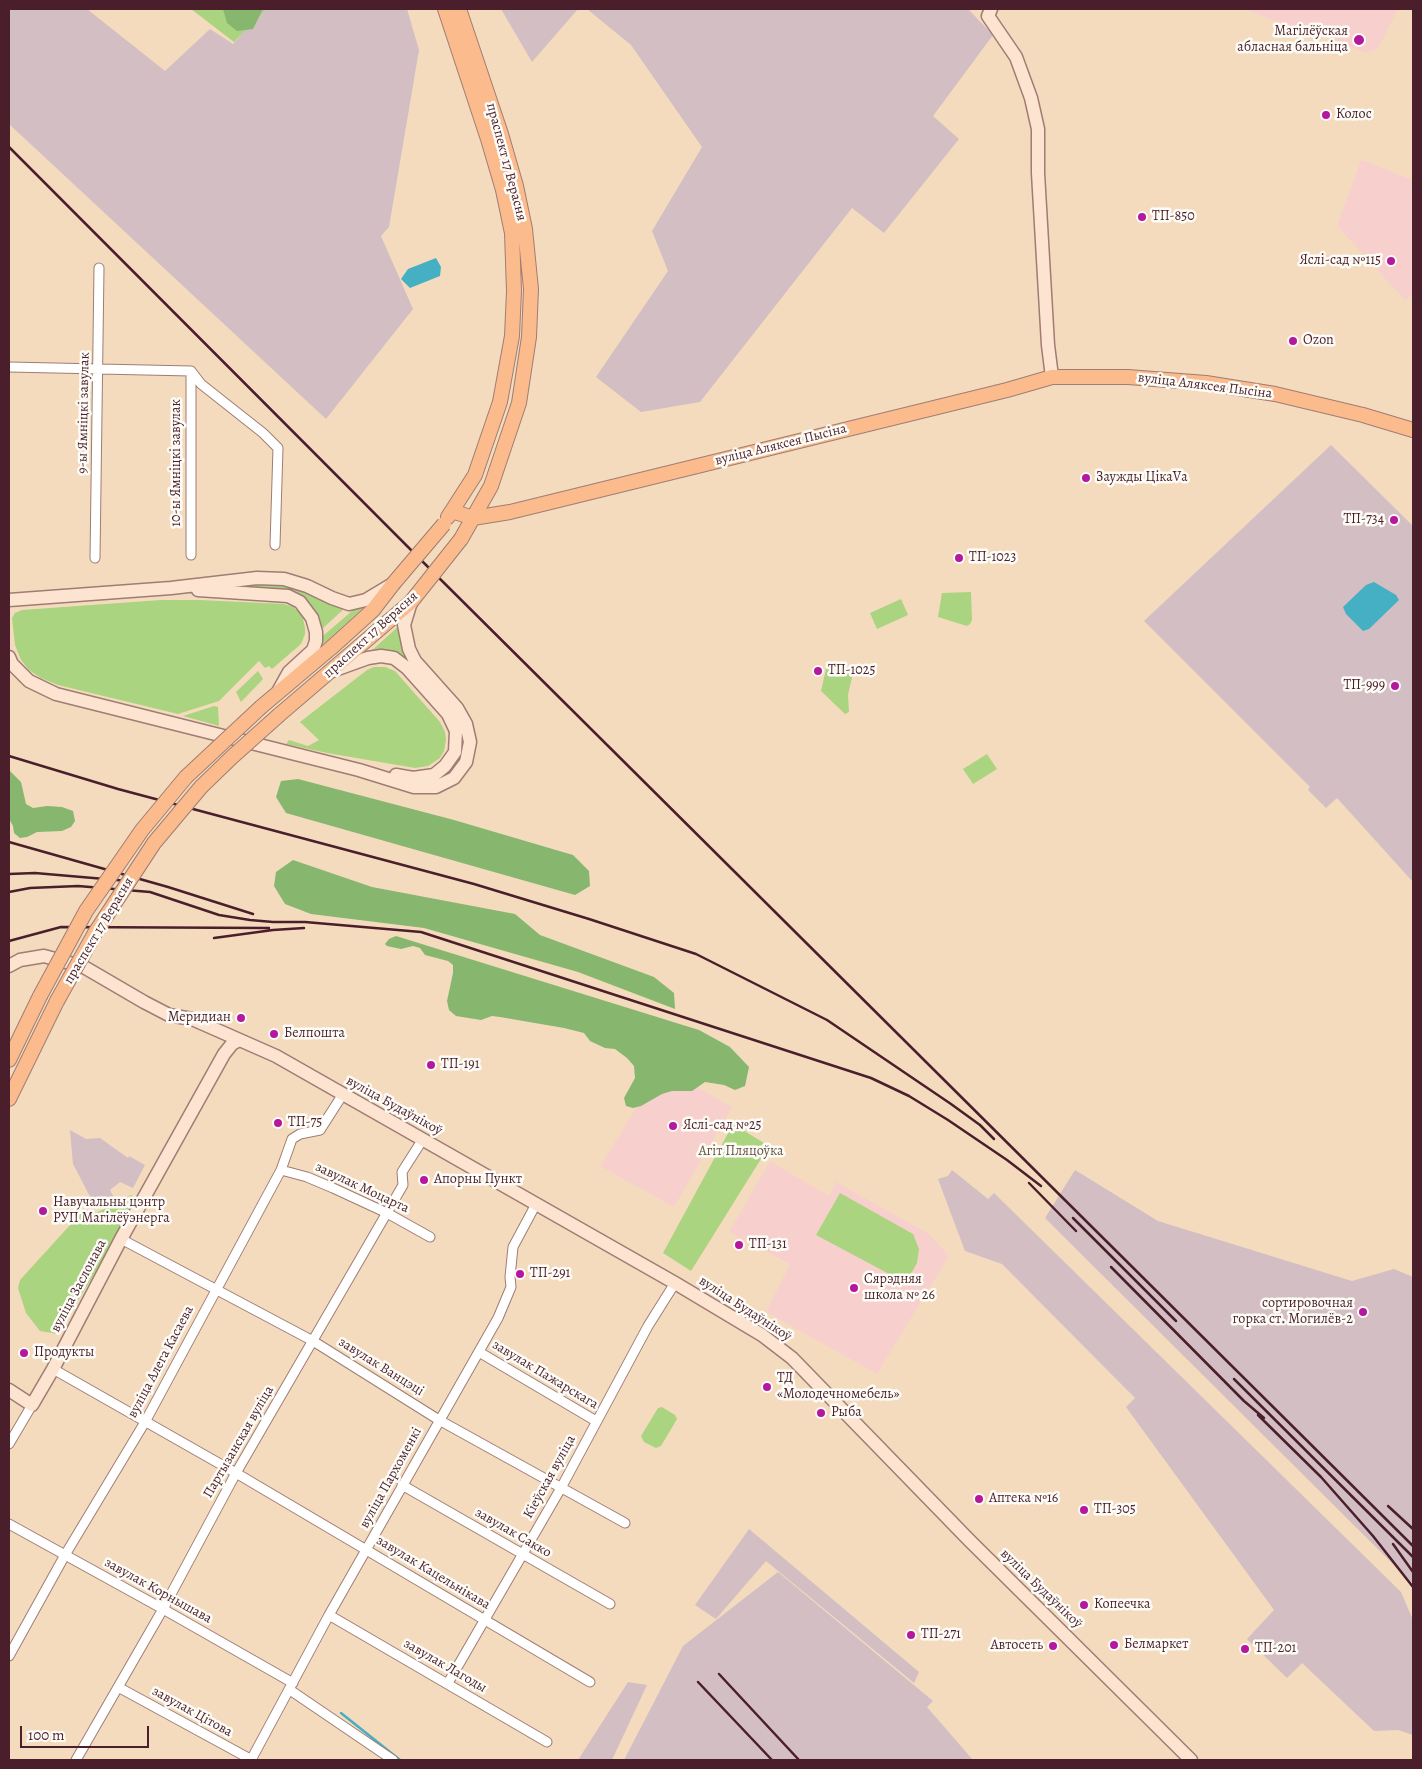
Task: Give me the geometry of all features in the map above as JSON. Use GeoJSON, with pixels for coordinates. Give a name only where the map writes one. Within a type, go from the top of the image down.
{"type":"FeatureCollection","features":[{"type":"Feature","properties":{"kind":"main road","name":"праспект 17 Верасня"},"geometry":{"type":"LineString","coordinates":[[9,1060],[40,996],[86,911],[142,830],[186,777],[279,690],[331,648],[373,610],[444,524],[475,475],[500,402],[512,336],[514,291],[512,233],[504,190],[445,9]]}},
{"type":"Feature","properties":{"kind":"main road","name":"праспект 17 Верасня"},"geometry":{"type":"LineString","coordinates":[[9,1099],[57,1001],[95,933],[154,843],[201,787],[232,756],[412,602],[461,539],[491,486],[519,403],[529,337],[531,289],[525,229],[516,186],[501,134],[459,9]]}},
{"type":"Feature","properties":{"kind":"main road"},"geometry":{"type":"LineString","coordinates":[[987,11],[1016,57],[1031,98],[1038,129],[1038,173],[1052,377]]}},
{"type":"Feature","properties":{"kind":"main road","name":"вуліца Аляксея Пысіна"},"geometry":{"type":"LineString","coordinates":[[452,511],[473,518],[510,512],[1052,377],[1128,377],[1206,383],[1275,394],[1363,415],[1413,430]]}},
{"type":"Feature","properties":{"kind":"main road"},"geometry":{"type":"LineString","coordinates":[[491,486],[491,501],[496,508],[510,512]]}},
{"type":"Feature","properties":{"kind":"main road"},"geometry":{"type":"LineString","coordinates":[[9,600],[171,588],[257,578],[284,579],[307,586],[349,604],[366,600],[393,584]]}},
{"type":"Feature","properties":{"kind":"main road"},"geometry":{"type":"LineString","coordinates":[[171,588],[288,596],[300,602],[312,618],[316,632],[316,641],[313,650],[289,672],[279,690]]}},
{"type":"Feature","properties":{"kind":"main road"},"geometry":{"type":"LineString","coordinates":[[9,657],[12,664],[29,681],[56,694],[358,770],[414,787],[436,787],[454,778],[466,762],[470,742],[466,724],[457,708],[414,661],[409,649],[404,624],[412,602]]}},
{"type":"Feature","properties":{"kind":"main road"},"geometry":{"type":"LineString","coordinates":[[332,671],[368,658],[381,656],[394,658],[407,668],[448,714],[456,731],[454,752],[445,766],[434,774],[413,778],[358,770]]}},
{"type":"Feature","properties":{"kind":"main road","name":"вуліца Будаўнікоў"},"geometry":{"type":"LineString","coordinates":[[9,966],[20,960],[44,956],[84,967],[144,1002],[170,1014],[192,1019],[276,1056],[675,1283],[762,1335],[787,1353],[970,1540],[1192,1760]]}},
{"type":"Feature","properties":{"kind":"main road","name":"вуліца Заслонава"},"geometry":{"type":"LineString","coordinates":[[32,1405],[121,1239],[224,1054],[232,1044],[239,1040]]}},
{"type":"Feature","properties":{"kind":"main road"},"geometry":{"type":"LineString","coordinates":[[9,1390],[32,1405]]}},
{"type":"Feature","properties":{"kind":"street","name":"9-ы Ямніцкі завулак"},"geometry":{"type":"LineString","coordinates":[[95,558],[99,268]]}},
{"type":"Feature","properties":{"kind":"street"},"geometry":{"type":"LineString","coordinates":[[9,367],[191,371],[201,384],[263,433],[278,448],[275,545]]}},
{"type":"Feature","properties":{"kind":"street","name":"10-ы Ямніцкі завулак"},"geometry":{"type":"LineString","coordinates":[[191,371],[191,555]]}},
{"type":"Feature","properties":{"kind":"street","name":"вуліца Алега Касаева"},"geometry":{"type":"LineString","coordinates":[[9,1656],[65,1555],[145,1422],[281,1170],[292,1139],[300,1134],[320,1130],[343,1094]]}},
{"type":"Feature","properties":{"kind":"street","name":"Партызанская вуліца"},"geometry":{"type":"LineString","coordinates":[[76,1760],[163,1609],[236,1473],[403,1185],[402,1172],[424,1139]]}},
{"type":"Feature","properties":{"kind":"street","name":"завулак Моцарта"},"geometry":{"type":"LineString","coordinates":[[281,1170],[325,1184],[387,1213],[430,1237]]}},
{"type":"Feature","properties":{"kind":"street","name":"вуліца Пархоменкі"},"geometry":{"type":"LineString","coordinates":[[252,1760],[329,1615],[505,1304],[511,1286],[510,1276],[513,1247],[536,1204]]}},
{"type":"Feature","properties":{"kind":"street","name":"завулак Ванцэці"},"geometry":{"type":"LineString","coordinates":[[121,1239],[313,1341],[439,1420],[625,1523]]}},
{"type":"Feature","properties":{"kind":"street","name":"Кіеўская вуліца"},"geometry":{"type":"LineString","coordinates":[[448,1683],[521,1554],[561,1488],[648,1326],[675,1283]]}},
{"type":"Feature","properties":{"kind":"street","name":"завулак Пажарскага"},"geometry":{"type":"LineString","coordinates":[[479,1352],[596,1421]]}},
{"type":"Feature","properties":{"kind":"street","name":"завулак Кацельнікава"},"geometry":{"type":"LineString","coordinates":[[53,1369],[236,1473],[590,1682]]}},
{"type":"Feature","properties":{"kind":"street","name":"вуліца Заслонава"},"geometry":{"type":"LineString","coordinates":[[9,1444],[32,1405]]}},
{"type":"Feature","properties":{"kind":"street","name":"завулак Сакко"},"geometry":{"type":"LineString","coordinates":[[402,1485],[610,1604]]}},
{"type":"Feature","properties":{"kind":"street","name":"завулак Корнышава"},"geometry":{"type":"LineString","coordinates":[[9,1524],[163,1609],[292,1686],[394,1760]]}},
{"type":"Feature","properties":{"kind":"street","name":"завулак Лагоды"},"geometry":{"type":"LineString","coordinates":[[329,1615],[547,1742]]}},
{"type":"Feature","properties":{"kind":"street","name":"завулак Цітова"},"geometry":{"type":"LineString","coordinates":[[118,1687],[252,1760]]}},
{"type":"Feature","properties":{"kind":"shaded area"},"geometry":{"type":"Polygon","coordinates":[[[9,9],[87,9],[165,71],[210,29],[233,44],[263,9],[407,9],[419,50],[389,227],[381,236],[413,309],[326,419],[9,124],[9,9]]]}},
{"type":"Feature","properties":{"kind":"shaded area"},"geometry":{"type":"Polygon","coordinates":[[[501,9],[578,9],[532,62],[501,9]]]}},
{"type":"Feature","properties":{"kind":"shaded area"},"geometry":{"type":"Polygon","coordinates":[[[587,9],[968,9],[993,35],[933,116],[959,139],[884,233],[852,208],[700,402],[641,412],[596,377],[668,271],[652,231],[702,147],[631,45],[587,9]]]}},
{"type":"Feature","properties":{"kind":"shaded area","name":"Магілёўская абласная бальніца"},"geometry":{"type":"Polygon","coordinates":[[[1246,9],[1398,9],[1378,49],[1365,53],[1304,26],[1298,31],[1246,9]]]}},
{"type":"Feature","properties":{"kind":"shaded area","name":"Яслі-сад №115"},"geometry":{"type":"Polygon","coordinates":[[[1361,160],[1413,180],[1413,295],[1405,300],[1337,226],[1361,160]]]}},
{"type":"Feature","properties":{"kind":"shaded area"},"geometry":{"type":"Polygon","coordinates":[[[1331,445],[1413,526],[1413,882],[1337,798],[1326,808],[1308,790],[1310,787],[1144,621],[1331,445]]]}},
{"type":"Feature","properties":{"kind":"shaded area","name":"Яслі-сад №25"},"geometry":{"type":"Polygon","coordinates":[[[662,1067],[732,1107],[674,1207],[600,1166],[662,1067]]]}},
{"type":"Feature","properties":{"kind":"shaded area"},"geometry":{"type":"Polygon","coordinates":[[[70,1130],[86,1139],[100,1138],[128,1158],[129,1156],[145,1165],[133,1188],[120,1182],[110,1190],[114,1198],[96,1208],[73,1164],[70,1130]]]}},
{"type":"Feature","properties":{"kind":"shaded area","name":"Сярэдняя школа № 26"},"geometry":{"type":"Polygon","coordinates":[[[770,1161],[829,1196],[836,1182],[929,1234],[949,1256],[877,1374],[766,1312],[790,1264],[729,1232],[770,1161]]]}},
{"type":"Feature","properties":{"kind":"shaded area"},"geometry":{"type":"Polygon","coordinates":[[[952,1170],[988,1199],[994,1193],[1401,1592],[1413,1620],[1413,1735],[1398,1730],[1374,1731],[1302,1663],[1287,1678],[1247,1639],[1274,1610],[1126,1407],[1135,1398],[1002,1264],[965,1251],[938,1179],[948,1176],[952,1170]]]}},
{"type":"Feature","properties":{"kind":"shaded area"},"geometry":{"type":"Polygon","coordinates":[[[1075,1170],[1158,1221],[1352,1281],[1394,1269],[1413,1277],[1413,1584],[1045,1218],[1075,1170]]]}},
{"type":"Feature","properties":{"kind":"shaded area"},"geometry":{"type":"Polygon","coordinates":[[[749,1529],[919,1672],[914,1683],[766,1561],[716,1619],[695,1605],[749,1529]]]}},
{"type":"Feature","properties":{"kind":"shaded area"},"geometry":{"type":"Polygon","coordinates":[[[778,1572],[933,1701],[927,1707],[973,1760],[624,1760],[683,1646],[778,1572]]]}},
{"type":"Feature","properties":{"kind":"shaded area"},"geometry":{"type":"Polygon","coordinates":[[[628,1682],[647,1685],[612,1760],[578,1760],[628,1682]]]}},
{"type":"Feature","properties":{"kind":"green space"},"geometry":{"type":"Polygon","coordinates":[[[191,9],[266,9],[234,42],[191,9]]]}},
{"type":"Feature","properties":{"kind":"green space"},"geometry":{"type":"Polygon","coordinates":[[[223,9],[263,9],[253,29],[237,31],[227,23],[223,9]]]}},
{"type":"Feature","properties":{"kind":"green space"},"geometry":{"type":"Polygon","coordinates":[[[254,582],[297,587],[345,608],[320,629],[316,613],[303,598],[221,588],[254,582]]]}},
{"type":"Feature","properties":{"kind":"green space"},"geometry":{"type":"Polygon","coordinates":[[[971,592],[972,620],[970,624],[967,626],[938,617],[942,593],[971,592]]]}},
{"type":"Feature","properties":{"kind":"green space"},"geometry":{"type":"Polygon","coordinates":[[[901,599],[908,615],[877,629],[870,613],[901,599]]]}},
{"type":"Feature","properties":{"kind":"green space"},"geometry":{"type":"Polygon","coordinates":[[[161,600],[284,604],[293,607],[302,614],[305,634],[301,644],[272,669],[269,666],[265,668],[259,661],[219,701],[178,714],[58,685],[41,678],[29,670],[21,660],[15,645],[12,618],[15,613],[22,610],[161,600]]]}},
{"type":"Feature","properties":{"kind":"green space"},"geometry":{"type":"Polygon","coordinates":[[[365,606],[320,647],[320,636],[324,635],[352,611],[353,608],[365,606]]]}},
{"type":"Feature","properties":{"kind":"green space"},"geometry":{"type":"Polygon","coordinates":[[[401,624],[402,646],[410,662],[369,653],[401,624]]]}},
{"type":"Feature","properties":{"kind":"green space"},"geometry":{"type":"Polygon","coordinates":[[[827,665],[853,673],[848,695],[849,712],[845,714],[821,691],[827,665]]]}},
{"type":"Feature","properties":{"kind":"green space"},"geometry":{"type":"Polygon","coordinates":[[[374,667],[385,667],[395,671],[440,722],[445,732],[446,740],[444,751],[440,758],[428,766],[415,768],[286,744],[289,740],[308,746],[319,740],[300,722],[367,670],[374,667]]]}},
{"type":"Feature","properties":{"kind":"green space"},"geometry":{"type":"Polygon","coordinates":[[[258,671],[263,679],[241,702],[236,692],[258,671]]]}},
{"type":"Feature","properties":{"kind":"green space"},"geometry":{"type":"Polygon","coordinates":[[[214,706],[218,707],[219,726],[183,716],[214,706]]]}},
{"type":"Feature","properties":{"kind":"green space"},"geometry":{"type":"Polygon","coordinates":[[[987,754],[997,769],[973,784],[963,769],[987,754]]]}},
{"type":"Feature","properties":{"kind":"green space"},"geometry":{"type":"Polygon","coordinates":[[[9,770],[21,782],[26,804],[33,808],[47,806],[62,807],[73,811],[75,821],[71,827],[62,831],[37,832],[20,838],[14,833],[9,819],[9,770]]]}},
{"type":"Feature","properties":{"kind":"green space"},"geometry":{"type":"Polygon","coordinates":[[[298,779],[454,820],[573,855],[589,871],[590,886],[575,895],[286,813],[276,797],[281,781],[298,779]]]}},
{"type":"Feature","properties":{"kind":"green space"},"geometry":{"type":"Polygon","coordinates":[[[293,860],[372,887],[515,914],[540,935],[654,977],[674,993],[675,1009],[578,972],[424,928],[311,914],[285,904],[274,886],[276,872],[293,860]]]}},
{"type":"Feature","properties":{"kind":"green space"},"geometry":{"type":"Polygon","coordinates":[[[396,936],[699,1030],[730,1047],[749,1067],[745,1086],[735,1090],[724,1085],[705,1082],[692,1091],[672,1091],[662,1094],[641,1106],[633,1108],[626,1106],[624,1098],[635,1078],[634,1066],[615,1049],[605,1048],[590,1041],[584,1033],[564,1028],[492,1016],[481,1020],[456,1016],[449,1010],[447,1001],[453,965],[448,961],[425,955],[420,948],[413,946],[401,949],[385,944],[389,939],[396,936]]]}},
{"type":"Feature","properties":{"kind":"green space","name":"Агіт Пляцоўка"},"geometry":{"type":"Polygon","coordinates":[[[733,1124],[769,1146],[691,1271],[663,1253],[733,1124]]]}},
{"type":"Feature","properties":{"kind":"green space"},"geometry":{"type":"Polygon","coordinates":[[[840,1193],[913,1234],[919,1249],[917,1263],[912,1272],[902,1278],[893,1276],[816,1235],[840,1193]]]}},
{"type":"Feature","properties":{"kind":"green space"},"geometry":{"type":"Polygon","coordinates":[[[131,1195],[139,1200],[58,1334],[40,1331],[26,1313],[18,1288],[20,1280],[81,1213],[98,1212],[131,1195]]]}},
{"type":"Feature","properties":{"kind":"green space"},"geometry":{"type":"Polygon","coordinates":[[[662,1407],[675,1415],[677,1419],[661,1446],[656,1448],[644,1442],[641,1436],[658,1408],[662,1407]]]}},
{"type":"Feature","properties":{"kind":"water"},"geometry":{"type":"Polygon","coordinates":[[[436,258],[441,267],[440,276],[410,288],[401,279],[408,269],[436,258]]]}},
{"type":"Feature","properties":{"kind":"water"},"geometry":{"type":"Polygon","coordinates":[[[1374,582],[1396,595],[1399,600],[1369,629],[1363,631],[1346,614],[1343,607],[1366,585],[1374,582]]]}},
{"type":"Feature","properties":{"kind":"waterway"},"geometry":{"type":"LineString","coordinates":[[341,1713],[400,1760]]}},
{"type":"Feature","properties":{"kind":"railway"},"geometry":{"type":"LineString","coordinates":[[9,147],[423,562],[1413,1546]]}},
{"type":"Feature","properties":{"kind":"railway"},"geometry":{"type":"LineString","coordinates":[[9,756],[118,789],[474,884],[696,954],[827,1020],[951,1104],[980,1125],[994,1139]]}},
{"type":"Feature","properties":{"kind":"railway"},"geometry":{"type":"LineString","coordinates":[[9,842],[168,887],[253,914]]}},
{"type":"Feature","properties":{"kind":"railway"},"geometry":{"type":"LineString","coordinates":[[9,874],[35,873],[128,881]]}},
{"type":"Feature","properties":{"kind":"railway"},"geometry":{"type":"LineString","coordinates":[[9,892],[30,888],[78,886],[150,892],[219,915],[250,920],[305,922],[421,932],[871,1078],[909,1096],[948,1120],[1007,1160],[1041,1186]]}},
{"type":"Feature","properties":{"kind":"railway"},"geometry":{"type":"LineString","coordinates":[[9,941],[61,927],[269,928]]}},
{"type":"Feature","properties":{"kind":"railway"},"geometry":{"type":"LineString","coordinates":[[214,938],[304,928]]}},
{"type":"Feature","properties":{"kind":"railway"},"geometry":{"type":"LineString","coordinates":[[1029,1183],[1076,1231]]}},
{"type":"Feature","properties":{"kind":"railway"},"geometry":{"type":"LineString","coordinates":[[1073,1218],[1176,1321]]}},
{"type":"Feature","properties":{"kind":"railway"},"geometry":{"type":"LineString","coordinates":[[1111,1267],[1244,1401],[1264,1418]]}},
{"type":"Feature","properties":{"kind":"railway"},"geometry":{"type":"LineString","coordinates":[[1234,1379],[1413,1557]]}},
{"type":"Feature","properties":{"kind":"railway"},"geometry":{"type":"LineString","coordinates":[[1258,1415],[1321,1477],[1373,1536],[1413,1587]]}},
{"type":"Feature","properties":{"kind":"railway"},"geometry":{"type":"LineString","coordinates":[[1388,1506],[1413,1529]]}},
{"type":"Feature","properties":{"kind":"railway"},"geometry":{"type":"LineString","coordinates":[[1393,1544],[1413,1572]]}},
{"type":"Feature","properties":{"kind":"railway"},"geometry":{"type":"LineString","coordinates":[[719,1674],[799,1760]]}},
{"type":"Feature","properties":{"kind":"railway"},"geometry":{"type":"LineString","coordinates":[[698,1682],[772,1760]]}},
{"type":"Feature","properties":{"kind":"place","name":"Магілёўская абласная бальніца"},"geometry":{"type":"Point","coordinates":[1359,40]}},
{"type":"Feature","properties":{"kind":"place","name":"Колос"},"geometry":{"type":"Point","coordinates":[1326,115]}},
{"type":"Feature","properties":{"kind":"place","name":"ТП-850"},"geometry":{"type":"Point","coordinates":[1142,217]}},
{"type":"Feature","properties":{"kind":"place","name":"Яслі-сад №115"},"geometry":{"type":"Point","coordinates":[1391,261]}},
{"type":"Feature","properties":{"kind":"place","name":"Ozon"},"geometry":{"type":"Point","coordinates":[1293,341]}},
{"type":"Feature","properties":{"kind":"place","name":"Заужды ЦікаVа"},"geometry":{"type":"Point","coordinates":[1086,478]}},
{"type":"Feature","properties":{"kind":"place","name":"ТП-734"},"geometry":{"type":"Point","coordinates":[1394,520]}},
{"type":"Feature","properties":{"kind":"place","name":"ТП-1023"},"geometry":{"type":"Point","coordinates":[959,558]}},
{"type":"Feature","properties":{"kind":"place","name":"ТП-1025"},"geometry":{"type":"Point","coordinates":[818,671]}},
{"type":"Feature","properties":{"kind":"place","name":"ТП-999"},"geometry":{"type":"Point","coordinates":[1395,686]}},
{"type":"Feature","properties":{"kind":"place","name":"Меридиан"},"geometry":{"type":"Point","coordinates":[241,1018]}},
{"type":"Feature","properties":{"kind":"place","name":"Белпошта"},"geometry":{"type":"Point","coordinates":[274,1034]}},
{"type":"Feature","properties":{"kind":"place","name":"ТП-191"},"geometry":{"type":"Point","coordinates":[431,1065]}},
{"type":"Feature","properties":{"kind":"place","name":"ТП-75"},"geometry":{"type":"Point","coordinates":[278,1123]}},
{"type":"Feature","properties":{"kind":"place","name":"Яслі-сад №25"},"geometry":{"type":"Point","coordinates":[673,1126]}},
{"type":"Feature","properties":{"kind":"place","name":"Апорны Пункт"},"geometry":{"type":"Point","coordinates":[424,1180]}},
{"type":"Feature","properties":{"kind":"place","name":"Навучальны цэнтр РУП Магілёўэнерга"},"geometry":{"type":"Point","coordinates":[43,1211]}},
{"type":"Feature","properties":{"kind":"place","name":"ТП-131"},"geometry":{"type":"Point","coordinates":[739,1245]}},
{"type":"Feature","properties":{"kind":"place","name":"ТП-291"},"geometry":{"type":"Point","coordinates":[520,1274]}},
{"type":"Feature","properties":{"kind":"place","name":"Сярэдняя школа № 26"},"geometry":{"type":"Point","coordinates":[854,1288]}},
{"type":"Feature","properties":{"kind":"place","name":"сортировочная горка ст. Могилёв-2"},"geometry":{"type":"Point","coordinates":[1363,1312]}},
{"type":"Feature","properties":{"kind":"place","name":"Продукты"},"geometry":{"type":"Point","coordinates":[24,1353]}},
{"type":"Feature","properties":{"kind":"place","name":"ТД «Молодечномебель»"},"geometry":{"type":"Point","coordinates":[767,1387]}},
{"type":"Feature","properties":{"kind":"place","name":"Рыба"},"geometry":{"type":"Point","coordinates":[821,1413]}},
{"type":"Feature","properties":{"kind":"place","name":"Аптека №16"},"geometry":{"type":"Point","coordinates":[979,1499]}},
{"type":"Feature","properties":{"kind":"place","name":"ТП-305"},"geometry":{"type":"Point","coordinates":[1084,1510]}},
{"type":"Feature","properties":{"kind":"place","name":"Копеечка"},"geometry":{"type":"Point","coordinates":[1084,1605]}},
{"type":"Feature","properties":{"kind":"place","name":"ТП-271"},"geometry":{"type":"Point","coordinates":[911,1635]}},
{"type":"Feature","properties":{"kind":"place","name":"Белмаркет"},"geometry":{"type":"Point","coordinates":[1114,1645]}},
{"type":"Feature","properties":{"kind":"place","name":"Автосеть"},"geometry":{"type":"Point","coordinates":[1053,1646]}},
{"type":"Feature","properties":{"kind":"place","name":"ТП-201"},"geometry":{"type":"Point","coordinates":[1245,1649]}}]}
